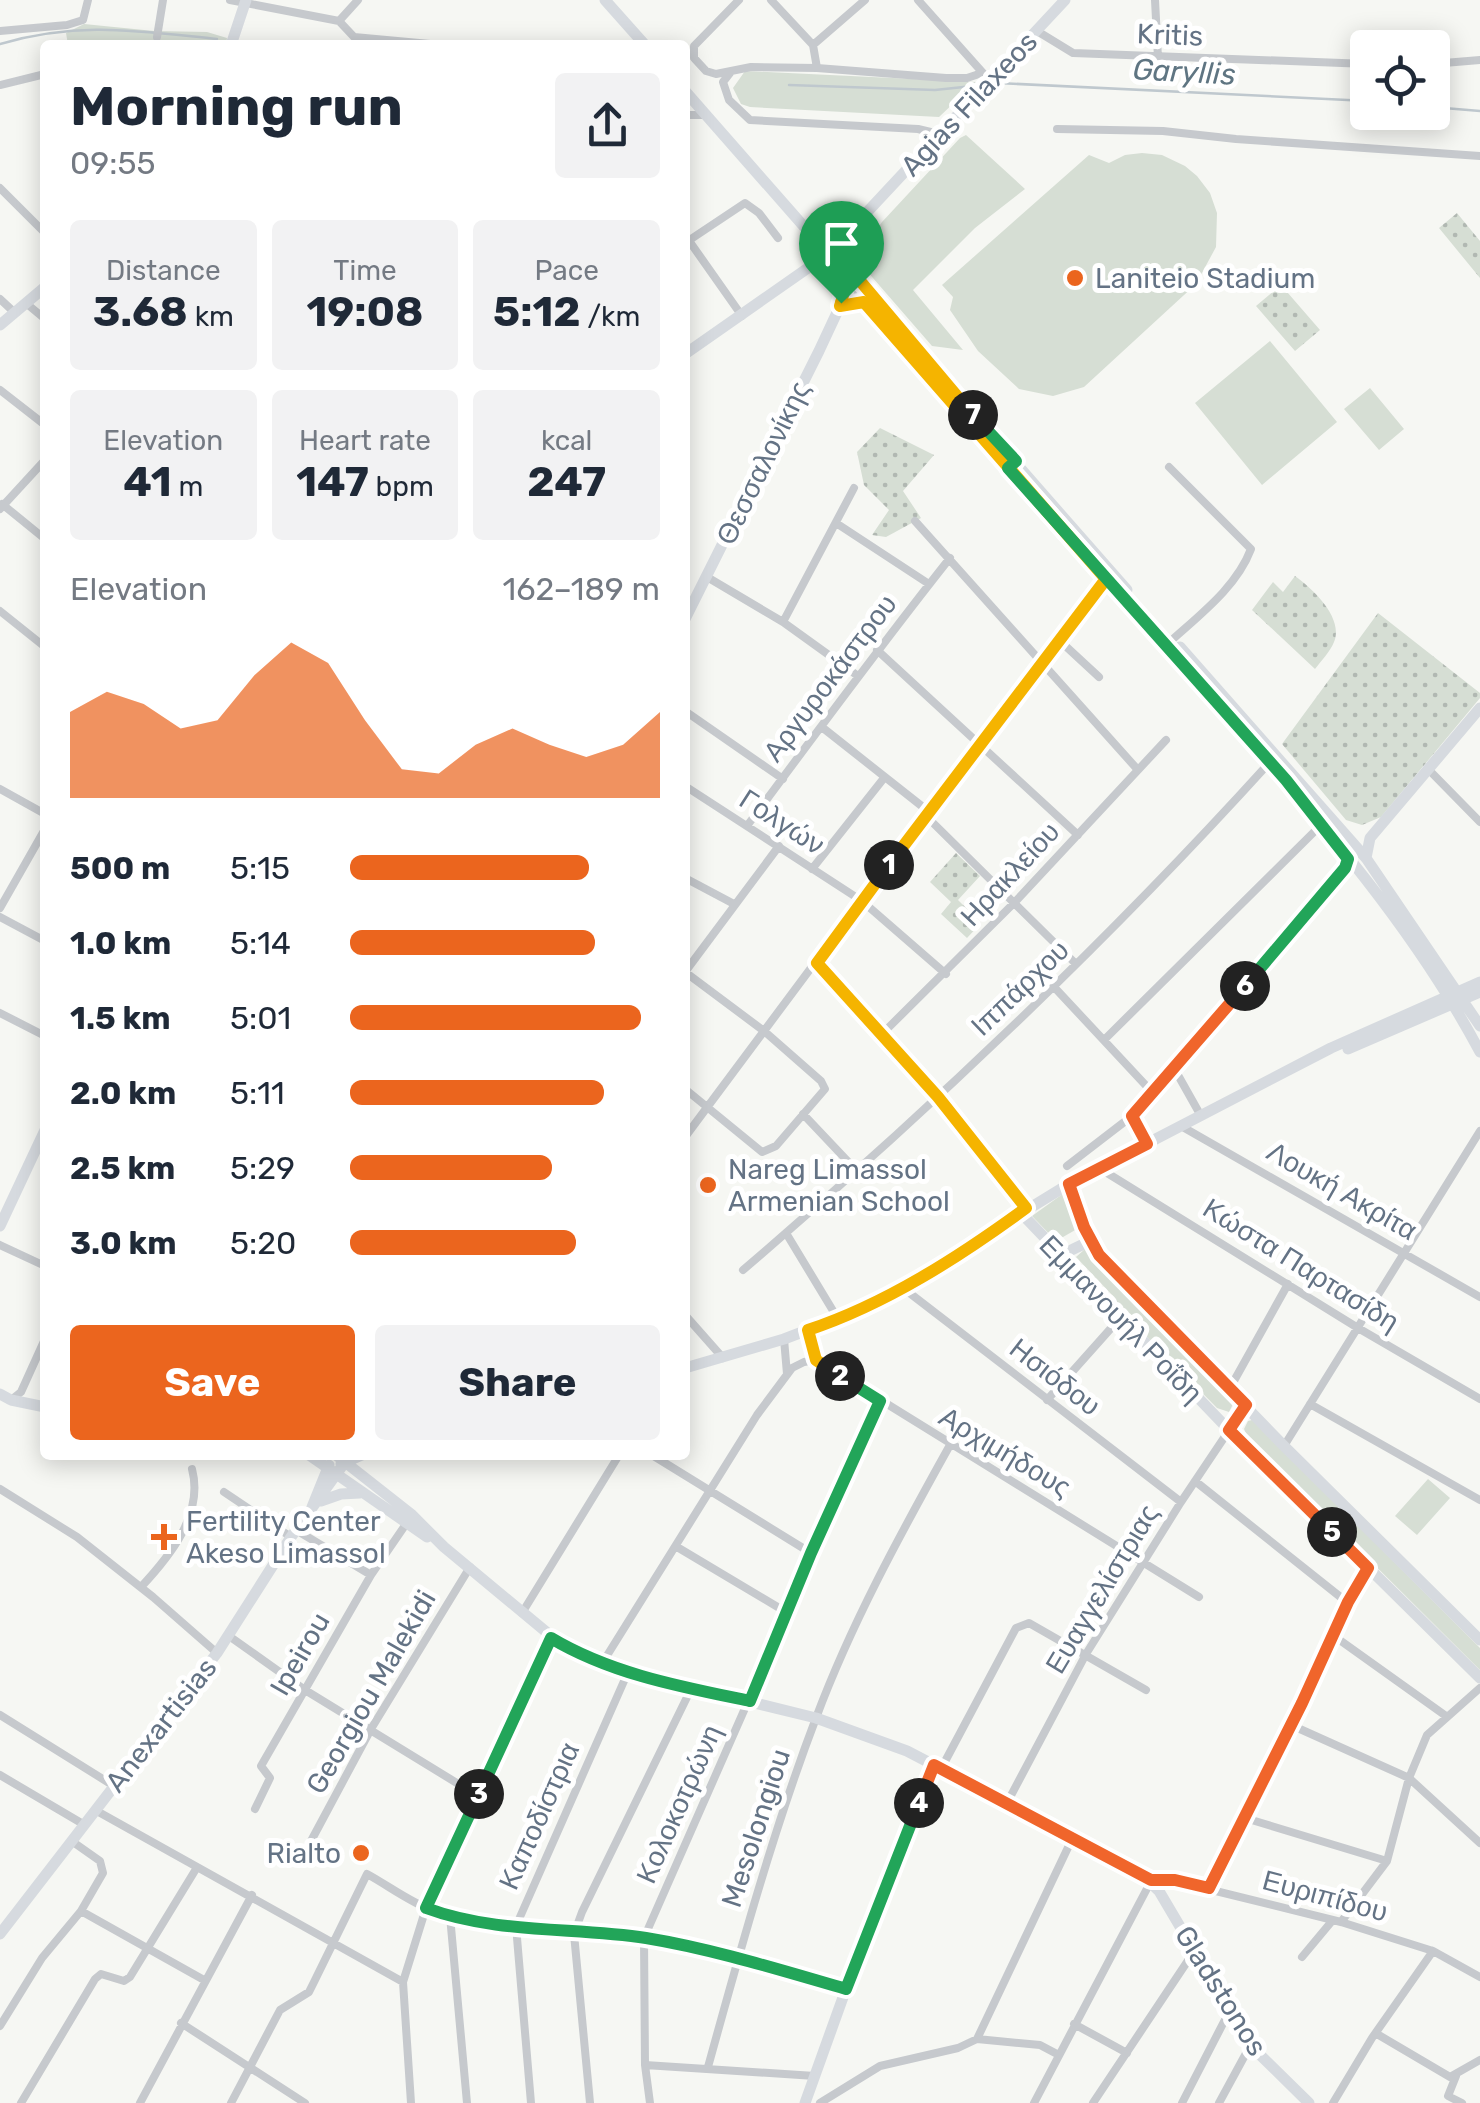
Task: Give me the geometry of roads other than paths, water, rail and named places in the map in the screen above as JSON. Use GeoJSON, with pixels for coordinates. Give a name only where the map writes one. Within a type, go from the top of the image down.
{"type":"FeatureCollection","features":[{"type":"Feature","properties":{"kind":"main road","name":"Agias Filaxeos"},"geometry":{"type":"LineString","coordinates":[[690,351],[828,254],[939,134],[986,76],[1065,0]]}},
{"type":"Feature","properties":{"kind":"main road"},"geometry":{"type":"LineString","coordinates":[[608,1],[640,40]]}},
{"type":"Feature","properties":{"kind":"main road"},"geometry":{"type":"LineString","coordinates":[[233,40],[245,2]]}},
{"type":"Feature","properties":{"kind":"main road"},"geometry":{"type":"LineString","coordinates":[[690,96],[828,254],[846,283],[1173,640],[1366,858],[1455,998],[1480,1052]]}},
{"type":"Feature","properties":{"kind":"main road"},"geometry":{"type":"LineString","coordinates":[[828,254],[845,263],[1106,579],[1270,762],[1480,1026]]}},
{"type":"Feature","properties":{"kind":"main road","name":"Θεσσαλονίκης"},"geometry":{"type":"LineString","coordinates":[[690,609],[840,306],[846,283]]}},
{"type":"Feature","properties":{"kind":"main road"},"geometry":{"type":"LineString","coordinates":[[0,326],[40,291]]}},
{"type":"Feature","properties":{"kind":"main road"},"geometry":{"type":"LineString","coordinates":[[840,306],[864,302]]}},
{"type":"Feature","properties":{"kind":"main road"},"geometry":{"type":"LineString","coordinates":[[1366,858],[1370,838],[1480,708]]}},
{"type":"Feature","properties":{"kind":"main road"},"geometry":{"type":"LineString","coordinates":[[1349,838],[1370,838]]}},
{"type":"Feature","properties":{"kind":"main road"},"geometry":{"type":"LineString","coordinates":[[1455,998],[1480,982]]}},
{"type":"Feature","properties":{"kind":"main road"},"geometry":{"type":"LineString","coordinates":[[690,1367],[839,1320],[903,1288],[1069,1184],[1334,1046],[1455,998],[1480,992]]}},
{"type":"Feature","properties":{"kind":"main road"},"geometry":{"type":"LineString","coordinates":[[0,1226],[40,1141]]}},
{"type":"Feature","properties":{"kind":"main road"},"geometry":{"type":"LineString","coordinates":[[1069,1184],[1090,1241],[1122,1280],[1284,1446],[1478,1634]]}},
{"type":"Feature","properties":{"kind":"main road","name":"Εμμανουήλ Ροΐδη"},"geometry":{"type":"LineString","coordinates":[[1023,1210],[1059,1256],[1480,1678]]}},
{"type":"Feature","properties":{"kind":"main road"},"geometry":{"type":"LineString","coordinates":[[1059,1256],[1090,1241]]}},
{"type":"Feature","properties":{"kind":"main road"},"geometry":{"type":"LineString","coordinates":[[4,1398],[40,1405]]}},
{"type":"Feature","properties":{"kind":"main road","name":"Gladstonos"},"geometry":{"type":"LineString","coordinates":[[316,1460],[444,1547],[551,1638],[628,1672],[816,1718],[870,1736],[938,1767],[1151,1880],[1250,2045],[1309,2103]]}},
{"type":"Feature","properties":{"kind":"main road"},"geometry":{"type":"LineString","coordinates":[[333,1472],[337,1460]]}},
{"type":"Feature","properties":{"kind":"main road","name":"Gladstonos"},"geometry":{"type":"LineString","coordinates":[[342,1460],[411,1514],[444,1547]]}},
{"type":"Feature","properties":{"kind":"main road"},"geometry":{"type":"LineString","coordinates":[[364,1460],[362,1466],[368,1480]]}},
{"type":"Feature","properties":{"kind":"main road","name":"Anexartisias"},"geometry":{"type":"LineString","coordinates":[[0,1934],[217,1653],[333,1472]]}},
{"type":"Feature","properties":{"kind":"main road"},"geometry":{"type":"LineString","coordinates":[[316,1504],[341,1494],[360,1492]]}},
{"type":"Feature","properties":{"kind":"main road"},"geometry":{"type":"LineString","coordinates":[[806,2103],[846,1989],[938,1767]]}},
{"type":"Feature","properties":{"kind":"street"},"geometry":{"type":"LineString","coordinates":[[0,31],[83,20],[88,0]]}},
{"type":"Feature","properties":{"kind":"street"},"geometry":{"type":"LineString","coordinates":[[157,37],[164,0]]}},
{"type":"Feature","properties":{"kind":"street"},"geometry":{"type":"LineString","coordinates":[[230,0],[340,22],[354,37],[386,40]]}},
{"type":"Feature","properties":{"kind":"street"},"geometry":{"type":"LineString","coordinates":[[340,22],[358,0]]}},
{"type":"Feature","properties":{"kind":"street"},"geometry":{"type":"LineString","coordinates":[[739,0],[694,46],[694,58],[706,70],[817,68],[946,78],[986,76]]}},
{"type":"Feature","properties":{"kind":"street"},"geometry":{"type":"LineString","coordinates":[[771,0],[813,45],[817,68]]}},
{"type":"Feature","properties":{"kind":"street"},"geometry":{"type":"LineString","coordinates":[[813,45],[865,0]]}},
{"type":"Feature","properties":{"kind":"street"},"geometry":{"type":"LineString","coordinates":[[918,0],[986,76]]}},
{"type":"Feature","properties":{"kind":"street"},"geometry":{"type":"LineString","coordinates":[[1154,0],[1158,58]]}},
{"type":"Feature","properties":{"kind":"street","name":"Kritis"},"geometry":{"type":"LineString","coordinates":[[1037,31],[1073,53],[1350,63]]}},
{"type":"Feature","properties":{"kind":"street"},"geometry":{"type":"LineString","coordinates":[[1450,62],[1480,60]]}},
{"type":"Feature","properties":{"kind":"street"},"geometry":{"type":"LineString","coordinates":[[730,72],[722,82],[725,94],[750,120],[918,129],[939,134]]}},
{"type":"Feature","properties":{"kind":"street"},"geometry":{"type":"LineString","coordinates":[[0,85],[40,75]]}},
{"type":"Feature","properties":{"kind":"street"},"geometry":{"type":"LineString","coordinates":[[690,115],[706,115]]}},
{"type":"Feature","properties":{"kind":"street"},"geometry":{"type":"LineString","coordinates":[[1056,129],[1163,131],[1480,156]]}},
{"type":"Feature","properties":{"kind":"street"},"geometry":{"type":"LineString","coordinates":[[0,188],[40,228]]}},
{"type":"Feature","properties":{"kind":"street"},"geometry":{"type":"LineString","coordinates":[[690,238],[746,203],[778,238]]}},
{"type":"Feature","properties":{"kind":"street"},"geometry":{"type":"LineString","coordinates":[[690,245],[742,316]]}},
{"type":"Feature","properties":{"kind":"street"},"geometry":{"type":"LineString","coordinates":[[0,299],[15,314]]}},
{"type":"Feature","properties":{"kind":"street"},"geometry":{"type":"LineString","coordinates":[[26,304],[40,315]]}},
{"type":"Feature","properties":{"kind":"street"},"geometry":{"type":"LineString","coordinates":[[0,390],[40,421]]}},
{"type":"Feature","properties":{"kind":"street"},"geometry":{"type":"LineString","coordinates":[[40,465],[1,505],[40,535]]}},
{"type":"Feature","properties":{"kind":"street"},"geometry":{"type":"LineString","coordinates":[[1169,466],[1251,548],[1218,598],[1173,640]]}},
{"type":"Feature","properties":{"kind":"street"},"geometry":{"type":"LineString","coordinates":[[783,622],[854,488]]}},
{"type":"Feature","properties":{"kind":"street"},"geometry":{"type":"LineString","coordinates":[[915,521],[1138,770]]}},
{"type":"Feature","properties":{"kind":"street"},"geometry":{"type":"LineString","coordinates":[[836,524],[929,584]]}},
{"type":"Feature","properties":{"kind":"street","name":"Αργυροκάστρου"},"geometry":{"type":"LineString","coordinates":[[746,826],[950,558]]}},
{"type":"Feature","properties":{"kind":"street"},"geometry":{"type":"LineString","coordinates":[[707,578],[783,622],[858,676]]}},
{"type":"Feature","properties":{"kind":"street"},"geometry":{"type":"LineString","coordinates":[[690,1130],[1106,579]]}},
{"type":"Feature","properties":{"kind":"street"},"geometry":{"type":"LineString","coordinates":[[2,616],[40,644]]}},
{"type":"Feature","properties":{"kind":"street"},"geometry":{"type":"LineString","coordinates":[[1058,640],[1099,677]]}},
{"type":"Feature","properties":{"kind":"street"},"geometry":{"type":"LineString","coordinates":[[877,650],[1078,836]]}},
{"type":"Feature","properties":{"kind":"street"},"geometry":{"type":"LineString","coordinates":[[690,714],[783,779]]}},
{"type":"Feature","properties":{"kind":"street"},"geometry":{"type":"LineString","coordinates":[[822,728],[926,813],[1076,964]]}},
{"type":"Feature","properties":{"kind":"street","name":"Ηρακλείου"},"geometry":{"type":"LineString","coordinates":[[882,1034],[1016,902],[1166,740]]}},
{"type":"Feature","properties":{"kind":"street","name":"Ιππάρχου"},"geometry":{"type":"LineString","coordinates":[[743,1270],[1055,988],[1172,870],[1270,762]]}},
{"type":"Feature","properties":{"kind":"street"},"geometry":{"type":"LineString","coordinates":[[1429,770],[1480,822]]}},
{"type":"Feature","properties":{"kind":"street"},"geometry":{"type":"LineString","coordinates":[[812,869],[884,778]]}},
{"type":"Feature","properties":{"kind":"street","name":"Γολγών"},"geometry":{"type":"LineString","coordinates":[[690,789],[862,900],[946,974]]}},
{"type":"Feature","properties":{"kind":"street"},"geometry":{"type":"LineString","coordinates":[[0,790],[40,811]]}},
{"type":"Feature","properties":{"kind":"street"},"geometry":{"type":"LineString","coordinates":[[1104,1040],[1322,824]]}},
{"type":"Feature","properties":{"kind":"street"},"geometry":{"type":"LineString","coordinates":[[0,908],[40,838]]}},
{"type":"Feature","properties":{"kind":"street"},"geometry":{"type":"LineString","coordinates":[[690,965],[778,846]]}},
{"type":"Feature","properties":{"kind":"street"},"geometry":{"type":"LineString","coordinates":[[1067,1166],[1132,1116],[1345,868],[1348,859]]}},
{"type":"Feature","properties":{"kind":"street"},"geometry":{"type":"LineString","coordinates":[[690,881],[734,904]]}},
{"type":"Feature","properties":{"kind":"street"},"geometry":{"type":"LineString","coordinates":[[0,916],[40,938]]}},
{"type":"Feature","properties":{"kind":"street"},"geometry":{"type":"LineString","coordinates":[[817,963],[938,1097],[1023,1210]]}},
{"type":"Feature","properties":{"kind":"street"},"geometry":{"type":"LineString","coordinates":[[690,976],[764,1032],[818,1078],[825,1089],[776,1146],[766,1152],[690,1093]]}},
{"type":"Feature","properties":{"kind":"street"},"geometry":{"type":"LineString","coordinates":[[1055,988],[1152,1092]]}},
{"type":"Feature","properties":{"kind":"street"},"geometry":{"type":"LineString","coordinates":[[0,1013],[40,1033]]}},
{"type":"Feature","properties":{"kind":"street"},"geometry":{"type":"LineString","coordinates":[[1174,1068],[1201,1116]]}},
{"type":"Feature","properties":{"kind":"street"},"geometry":{"type":"LineString","coordinates":[[803,1114],[855,1169]]}},
{"type":"Feature","properties":{"kind":"street"},"geometry":{"type":"LineString","coordinates":[[1132,1116],[1147,1144]]}},
{"type":"Feature","properties":{"kind":"street","name":"Λουκή Ακρίτα"},"geometry":{"type":"LineString","coordinates":[[1182,1126],[1480,1297]]}},
{"type":"Feature","properties":{"kind":"street"},"geometry":{"type":"LineString","coordinates":[[1284,1446],[1480,1131]]}},
{"type":"Feature","properties":{"kind":"street","name":"Κώστα Παρτασίδη"},"geometry":{"type":"LineString","coordinates":[[1099,1168],[1480,1399]]}},
{"type":"Feature","properties":{"kind":"street"},"geometry":{"type":"LineString","coordinates":[[786,1232],[839,1320]]}},
{"type":"Feature","properties":{"kind":"street"},"geometry":{"type":"LineString","coordinates":[[0,1245],[40,1264]]}},
{"type":"Feature","properties":{"kind":"street"},"geometry":{"type":"LineString","coordinates":[[1230,1388],[1288,1284]]}},
{"type":"Feature","properties":{"kind":"street","name":"Ησιόδου"},"geometry":{"type":"LineString","coordinates":[[903,1288],[1181,1502]]}},
{"type":"Feature","properties":{"kind":"street"},"geometry":{"type":"LineString","coordinates":[[1047,1400],[1121,1316]]}},
{"type":"Feature","properties":{"kind":"street"},"geometry":{"type":"LineString","coordinates":[[690,1321],[723,1358]]}},
{"type":"Feature","properties":{"kind":"street"},"geometry":{"type":"LineString","coordinates":[[603,1662],[757,1415],[787,1374],[804,1362],[816,1360],[808,1330]]}},
{"type":"Feature","properties":{"kind":"street"},"geometry":{"type":"LineString","coordinates":[[784,1339],[787,1374]]}},
{"type":"Feature","properties":{"kind":"street"},"geometry":{"type":"LineString","coordinates":[[4,1398],[21,1392],[40,1351]]}},
{"type":"Feature","properties":{"kind":"street","name":"Αρχιμήδους"},"geometry":{"type":"LineString","coordinates":[[816,1360],[1199,1597]]}},
{"type":"Feature","properties":{"kind":"street","name":"Κολοκοτρώνη"},"geometry":{"type":"LineString","coordinates":[[650,2103],[645,2064],[644,1938],[880,1401]]}},
{"type":"Feature","properties":{"kind":"street"},"geometry":{"type":"LineString","coordinates":[[1310,1404],[1480,1500]]}},
{"type":"Feature","properties":{"kind":"street","name":"Ευαγγελίστριας"},"geometry":{"type":"LineString","coordinates":[[1006,1803],[1086,1654],[1246,1405]]}},
{"type":"Feature","properties":{"kind":"street","name":"Mesolongiou"},"geometry":{"type":"LineString","coordinates":[[708,2068],[738,1958],[816,1718],[874,1588],[950,1445]]}},
{"type":"Feature","properties":{"kind":"street"},"geometry":{"type":"LineString","coordinates":[[522,1613],[616,1460]]}},
{"type":"Feature","properties":{"kind":"street"},"geometry":{"type":"LineString","coordinates":[[660,1460],[811,1553]]}},
{"type":"Feature","properties":{"kind":"street"},"geometry":{"type":"LineString","coordinates":[[142,1588],[188,1523],[195,1480],[192,1469]]}},
{"type":"Feature","properties":{"kind":"street"},"geometry":{"type":"LineString","coordinates":[[1195,1481],[1348,1602]]}},
{"type":"Feature","properties":{"kind":"street"},"geometry":{"type":"LineString","coordinates":[[0,1489],[76,1536],[217,1653]]}},
{"type":"Feature","properties":{"kind":"street"},"geometry":{"type":"LineString","coordinates":[[224,1492],[371,1575]]}},
{"type":"Feature","properties":{"kind":"street","name":"Ipeirou"},"geometry":{"type":"LineString","coordinates":[[256,1809],[270,1778],[261,1766],[371,1575],[406,1524]]}},
{"type":"Feature","properties":{"kind":"street"},"geometry":{"type":"LineString","coordinates":[[677,1547],[786,1612]]}},
{"type":"Feature","properties":{"kind":"street","name":"Georgiou Malekidi"},"geometry":{"type":"LineString","coordinates":[[311,1841],[371,1729],[470,1567]]}},
{"type":"Feature","properties":{"kind":"street"},"geometry":{"type":"LineString","coordinates":[[1209,1888],[1368,1568]]}},
{"type":"Feature","properties":{"kind":"street"},"geometry":{"type":"LineString","coordinates":[[938,1767],[1016,1628],[1022,1624],[1030,1623],[1146,1690]]}},
{"type":"Feature","properties":{"kind":"street"},"geometry":{"type":"LineString","coordinates":[[228,1636],[305,1690],[478,1796]]}},
{"type":"Feature","properties":{"kind":"street"},"geometry":{"type":"LineString","coordinates":[[1334,1636],[1446,1716]]}},
{"type":"Feature","properties":{"kind":"street"},"geometry":{"type":"LineString","coordinates":[[410,2103],[403,1982],[426,1908],[551,1638]]}},
{"type":"Feature","properties":{"kind":"street","name":"Καποδίστρια"},"geometry":{"type":"LineString","coordinates":[[531,2103],[516,1926],[628,1672]]}},
{"type":"Feature","properties":{"kind":"street"},"geometry":{"type":"LineString","coordinates":[[1302,1958],[1388,1861],[1409,1778],[1426,1735],[1480,1688]]}},
{"type":"Feature","properties":{"kind":"street"},"geometry":{"type":"LineString","coordinates":[[590,2103],[574,1934],[691,1689]]}},
{"type":"Feature","properties":{"kind":"street"},"geometry":{"type":"LineString","coordinates":[[0,1715],[114,1786]]}},
{"type":"Feature","properties":{"kind":"street"},"geometry":{"type":"LineString","coordinates":[[1292,1725],[1409,1778],[1480,1843]]}},
{"type":"Feature","properties":{"kind":"street"},"geometry":{"type":"LineString","coordinates":[[0,1775],[83,1824]]}},
{"type":"Feature","properties":{"kind":"street"},"geometry":{"type":"LineString","coordinates":[[95,1810],[403,1982]]}},
{"type":"Feature","properties":{"kind":"street"},"geometry":{"type":"LineString","coordinates":[[1246,1818],[1388,1861]]}},
{"type":"Feature","properties":{"kind":"street"},"geometry":{"type":"LineString","coordinates":[[977,2039],[1073,1837]]}},
{"type":"Feature","properties":{"kind":"street"},"geometry":{"type":"LineString","coordinates":[[0,2026],[42,1958],[80,1911],[103,1873],[100,1861],[73,1842]]}},
{"type":"Feature","properties":{"kind":"street"},"geometry":{"type":"LineString","coordinates":[[21,2103],[95,1979],[101,1974],[124,1981],[130,1977],[196,1869]]}},
{"type":"Feature","properties":{"kind":"street"},"geometry":{"type":"LineString","coordinates":[[231,2103],[280,2010],[309,1992],[368,1874],[426,1908],[450,1916],[574,1934],[644,1938],[738,1958],[846,1989]]}},
{"type":"Feature","properties":{"kind":"street"},"geometry":{"type":"LineString","coordinates":[[1034,2103],[1151,1880]]}},
{"type":"Feature","properties":{"kind":"street","name":"Ευριπίδου"},"geometry":{"type":"LineString","coordinates":[[1151,1880],[1175,1880],[1336,1921],[1433,1951],[1480,1977]]}},
{"type":"Feature","properties":{"kind":"street"},"geometry":{"type":"LineString","coordinates":[[140,2103],[252,1895]]}},
{"type":"Feature","properties":{"kind":"street"},"geometry":{"type":"LineString","coordinates":[[80,1911],[204,1980]]}},
{"type":"Feature","properties":{"kind":"street"},"geometry":{"type":"LineString","coordinates":[[450,1916],[467,2103]]}},
{"type":"Feature","properties":{"kind":"street"},"geometry":{"type":"LineString","coordinates":[[1093,2103],[1195,1950]]}},
{"type":"Feature","properties":{"kind":"street"},"geometry":{"type":"LineString","coordinates":[[1333,2103],[1433,1951]]}},
{"type":"Feature","properties":{"kind":"street"},"geometry":{"type":"LineString","coordinates":[[1182,2103],[1230,2010]]}},
{"type":"Feature","properties":{"kind":"street"},"geometry":{"type":"LineString","coordinates":[[181,2023],[304,2103]]}},
{"type":"Feature","properties":{"kind":"street"},"geometry":{"type":"LineString","coordinates":[[1074,2024],[1126,2053]]}},
{"type":"Feature","properties":{"kind":"street"},"geometry":{"type":"LineString","coordinates":[[1377,2034],[1450,2076],[1480,2060]]}},
{"type":"Feature","properties":{"kind":"street"},"geometry":{"type":"LineString","coordinates":[[820,2103],[880,2066],[958,2048],[977,2039],[1040,2045],[1057,2054]]}},
{"type":"Feature","properties":{"kind":"street"},"geometry":{"type":"LineString","coordinates":[[1219,2103],[1250,2045]]}},
{"type":"Feature","properties":{"kind":"street"},"geometry":{"type":"LineString","coordinates":[[645,2064],[816,2076]]}},
{"type":"Feature","properties":{"kind":"street"},"geometry":{"type":"LineString","coordinates":[[1456,2076],[1448,2096],[1462,2103]]}},
{"type":"Feature","properties":{"kind":"waterway","name":"Garyllis"},"geometry":{"type":"LineString","coordinates":[[0,44],[82,30],[217,39]]}},
{"type":"Feature","properties":{"kind":"waterway","name":"Garyllis"},"geometry":{"type":"LineString","coordinates":[[998,83],[1350,100]]}},
{"type":"Feature","properties":{"kind":"waterway","name":"Garyllis"},"geometry":{"type":"LineString","coordinates":[[789,85],[935,90],[973,86]]}},
{"type":"Feature","properties":{"kind":"waterway","name":"Garyllis"},"geometry":{"type":"LineString","coordinates":[[1450,108],[1480,111]]}},
{"type":"Feature","properties":{"kind":"place","name":"Laniteio Stadium"},"geometry":{"type":"Point","coordinates":[1075,278]}},
{"type":"Feature","properties":{"kind":"place","name":"Nareg Limassol Armenian School"},"geometry":{"type":"Point","coordinates":[708,1185]}},
{"type":"Feature","properties":{"kind":"place","name":"Fertility Center Akeso Limassol"},"geometry":{"type":"Point","coordinates":[164,1537]}},
{"type":"Feature","properties":{"kind":"place","name":"Rialto"},"geometry":{"type":"Point","coordinates":[361,1853]}}]}
